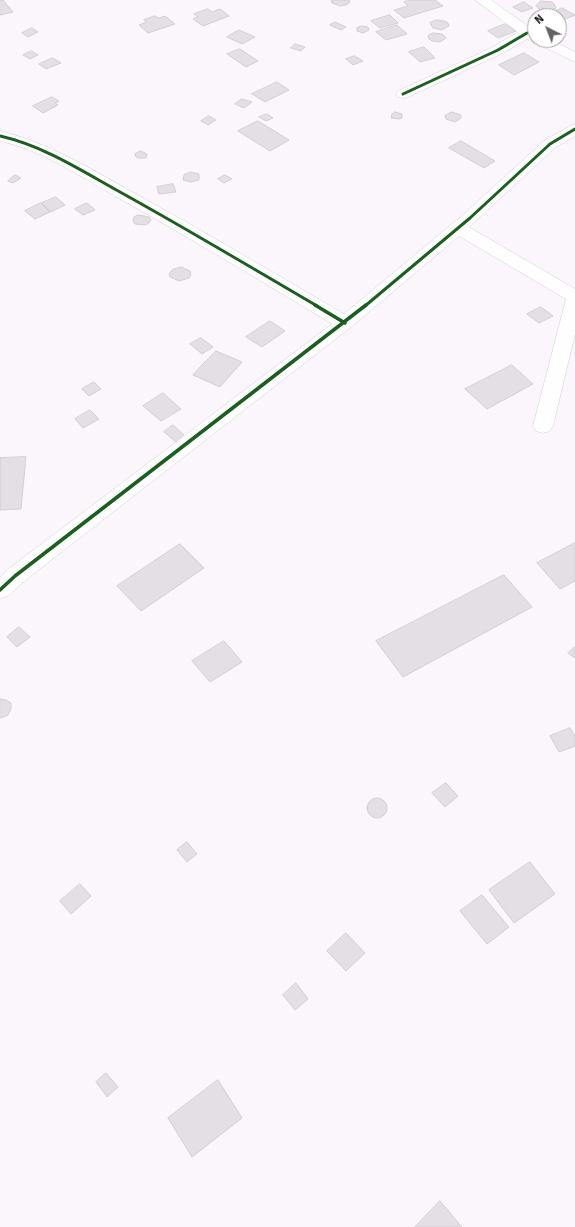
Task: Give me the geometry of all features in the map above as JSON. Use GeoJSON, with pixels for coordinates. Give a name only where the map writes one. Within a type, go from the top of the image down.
{"type":"FeatureCollection","features":[{"type":"Feature","properties":{"kind":"street"},"geometry":{"type":"LineString","coordinates":[[482,0],[527,32]]}},
{"type":"Feature","properties":{"kind":"street"},"geometry":{"type":"LineString","coordinates":[[403,94],[498,50],[527,40]]}},
{"type":"Feature","properties":{"kind":"street"},"geometry":{"type":"LineString","coordinates":[[555,48],[575,58]]}},
{"type":"Feature","properties":{"kind":"street"},"geometry":{"type":"LineString","coordinates":[[0,590],[15,576],[345,323],[458,228],[550,144],[575,129]]}},
{"type":"Feature","properties":{"kind":"street"},"geometry":{"type":"LineString","coordinates":[[0,136],[14,138],[57,158],[173,221],[345,323]]}},
{"type":"Feature","properties":{"kind":"street"},"geometry":{"type":"LineString","coordinates":[[458,228],[575,298],[543,426]]}},
{"type":"Feature","properties":{"kind":"building"},"geometry":{"type":"Polygon","coordinates":[[[0,0],[3,0],[13,12],[0,15],[0,0]]]}},
{"type":"Feature","properties":{"kind":"building"},"geometry":{"type":"Polygon","coordinates":[[[332,0],[349,0],[350,2],[346,5],[340,6],[332,3],[332,0]]]}},
{"type":"Feature","properties":{"kind":"building"},"geometry":{"type":"Polygon","coordinates":[[[411,0],[435,0],[443,6],[404,18],[394,10],[408,6],[404,2],[411,0]]]}},
{"type":"Feature","properties":{"kind":"building"},"geometry":{"type":"Polygon","coordinates":[[[541,1],[552,2],[556,8],[538,8],[536,6],[541,1]]]}},
{"type":"Feature","properties":{"kind":"building"},"geometry":{"type":"Polygon","coordinates":[[[524,2],[533,8],[527,8],[527,10],[522,12],[513,7],[524,2]]]}},
{"type":"Feature","properties":{"kind":"building"},"geometry":{"type":"Polygon","coordinates":[[[208,9],[212,12],[220,9],[229,16],[203,26],[193,19],[198,17],[194,14],[208,9]]]}},
{"type":"Feature","properties":{"kind":"building"},"geometry":{"type":"Polygon","coordinates":[[[567,11],[575,15],[567,18],[567,11]]]}},
{"type":"Feature","properties":{"kind":"building"},"geometry":{"type":"Polygon","coordinates":[[[390,15],[398,23],[380,28],[371,21],[390,15]]]}},
{"type":"Feature","properties":{"kind":"building"},"geometry":{"type":"Polygon","coordinates":[[[155,16],[159,18],[165,16],[175,24],[148,33],[139,25],[147,22],[144,20],[155,16]]]}},
{"type":"Feature","properties":{"kind":"building"},"geometry":{"type":"Polygon","coordinates":[[[436,20],[445,21],[449,26],[442,30],[433,28],[430,23],[436,20]]]}},
{"type":"Feature","properties":{"kind":"building"},"geometry":{"type":"Polygon","coordinates":[[[335,22],[346,27],[341,30],[330,25],[335,22]]]}},
{"type":"Feature","properties":{"kind":"building"},"geometry":{"type":"Polygon","coordinates":[[[505,24],[516,31],[498,38],[488,31],[505,24]]]}},
{"type":"Feature","properties":{"kind":"building"},"geometry":{"type":"Polygon","coordinates":[[[397,25],[407,34],[386,40],[376,32],[397,25]]]}},
{"type":"Feature","properties":{"kind":"building"},"geometry":{"type":"Polygon","coordinates":[[[362,26],[368,27],[369,30],[363,33],[357,31],[357,28],[362,26]]]}},
{"type":"Feature","properties":{"kind":"building"},"geometry":{"type":"Polygon","coordinates":[[[32,28],[38,32],[28,37],[22,33],[32,28]]]}},
{"type":"Feature","properties":{"kind":"building"},"geometry":{"type":"Polygon","coordinates":[[[239,30],[255,37],[242,44],[227,37],[239,30]]]}},
{"type":"Feature","properties":{"kind":"building"},"geometry":{"type":"Polygon","coordinates":[[[433,33],[442,34],[446,38],[440,42],[432,41],[428,36],[433,33]]]}},
{"type":"Feature","properties":{"kind":"building"},"geometry":{"type":"Polygon","coordinates":[[[295,44],[305,47],[301,51],[291,48],[295,44]]]}},
{"type":"Feature","properties":{"kind":"building"},"geometry":{"type":"Polygon","coordinates":[[[424,47],[435,58],[420,62],[409,52],[424,47]]]}},
{"type":"Feature","properties":{"kind":"building"},"geometry":{"type":"Polygon","coordinates":[[[240,49],[258,61],[246,67],[227,54],[240,49]]]}},
{"type":"Feature","properties":{"kind":"building"},"geometry":{"type":"Polygon","coordinates":[[[32,51],[38,55],[30,59],[23,55],[32,51]]]}},
{"type":"Feature","properties":{"kind":"building"},"geometry":{"type":"Polygon","coordinates":[[[524,53],[539,62],[514,75],[499,65],[524,53]]]}},
{"type":"Feature","properties":{"kind":"building"},"geometry":{"type":"Polygon","coordinates":[[[355,56],[363,61],[353,65],[346,59],[355,56]]]}},
{"type":"Feature","properties":{"kind":"building"},"geometry":{"type":"Polygon","coordinates":[[[53,58],[61,63],[46,69],[39,64],[53,58]]]}},
{"type":"Feature","properties":{"kind":"building"},"geometry":{"type":"Polygon","coordinates":[[[277,82],[289,90],[265,102],[252,94],[277,82]]]}},
{"type":"Feature","properties":{"kind":"building"},"geometry":{"type":"Polygon","coordinates":[[[52,97],[59,101],[55,103],[58,105],[43,113],[33,106],[52,97]]]}},
{"type":"Feature","properties":{"kind":"building"},"geometry":{"type":"Polygon","coordinates":[[[242,99],[252,102],[244,108],[235,104],[242,99]]]}},
{"type":"Feature","properties":{"kind":"building"},"geometry":{"type":"Polygon","coordinates":[[[395,112],[402,114],[402,118],[391,118],[392,114],[395,112]]]}},
{"type":"Feature","properties":{"kind":"building"},"geometry":{"type":"Polygon","coordinates":[[[452,112],[461,115],[461,118],[455,122],[446,119],[445,116],[452,112]]]}},
{"type":"Feature","properties":{"kind":"building"},"geometry":{"type":"Polygon","coordinates":[[[267,114],[273,118],[266,121],[259,117],[267,114]]]}},
{"type":"Feature","properties":{"kind":"building"},"geometry":{"type":"Polygon","coordinates":[[[209,116],[216,120],[208,125],[201,121],[209,116]]]}},
{"type":"Feature","properties":{"kind":"building"},"geometry":{"type":"Polygon","coordinates":[[[258,121],[289,140],[270,151],[238,131],[258,121]]]}},
{"type":"Feature","properties":{"kind":"building"},"geometry":{"type":"Polygon","coordinates":[[[461,141],[495,161],[484,168],[449,148],[461,141]]]}},
{"type":"Feature","properties":{"kind":"building"},"geometry":{"type":"Polygon","coordinates":[[[141,151],[147,154],[146,158],[136,157],[135,154],[141,151]]]}},
{"type":"Feature","properties":{"kind":"building"},"geometry":{"type":"Polygon","coordinates":[[[191,172],[199,174],[199,180],[191,182],[183,180],[184,175],[191,172]]]}},
{"type":"Feature","properties":{"kind":"building"},"geometry":{"type":"Polygon","coordinates":[[[15,175],[21,178],[13,183],[8,181],[15,175]]]}},
{"type":"Feature","properties":{"kind":"building"},"geometry":{"type":"Polygon","coordinates":[[[225,175],[232,179],[224,183],[218,179],[225,175]]]}},
{"type":"Feature","properties":{"kind":"building"},"geometry":{"type":"Polygon","coordinates":[[[173,184],[176,192],[159,194],[157,187],[173,184]]]}},
{"type":"Feature","properties":{"kind":"building"},"geometry":{"type":"Polygon","coordinates":[[[56,197],[65,205],[51,212],[42,203],[56,197]]]}},
{"type":"Feature","properties":{"kind":"building"},"geometry":{"type":"Polygon","coordinates":[[[41,203],[50,212],[35,219],[25,211],[41,203]]]}},
{"type":"Feature","properties":{"kind":"building"},"geometry":{"type":"Polygon","coordinates":[[[87,203],[95,210],[83,215],[75,209],[87,203]]]}},
{"type":"Feature","properties":{"kind":"building"},"geometry":{"type":"Polygon","coordinates":[[[139,215],[149,217],[151,220],[145,225],[135,224],[133,221],[134,217],[139,215]]]}},
{"type":"Feature","properties":{"kind":"building"},"geometry":{"type":"Polygon","coordinates":[[[181,267],[190,271],[191,275],[189,278],[179,281],[170,277],[169,274],[172,270],[181,267]]]}},
{"type":"Feature","properties":{"kind":"building"},"geometry":{"type":"Polygon","coordinates":[[[541,307],[553,316],[539,323],[527,314],[541,307]]]}},
{"type":"Feature","properties":{"kind":"building"},"geometry":{"type":"Polygon","coordinates":[[[270,321],[285,331],[262,347],[246,337],[270,321]]]}},
{"type":"Feature","properties":{"kind":"building"},"geometry":{"type":"Polygon","coordinates":[[[201,338],[213,347],[202,354],[190,344],[201,338]]]}},
{"type":"Feature","properties":{"kind":"building"},"geometry":{"type":"Polygon","coordinates":[[[216,351],[242,362],[220,387],[193,375],[216,351]]]}},
{"type":"Feature","properties":{"kind":"building"},"geometry":{"type":"Polygon","coordinates":[[[512,365],[533,384],[487,409],[465,389],[512,365]]]}},
{"type":"Feature","properties":{"kind":"building"},"geometry":{"type":"Polygon","coordinates":[[[94,382],[101,389],[89,396],[82,389],[94,382]]]}},
{"type":"Feature","properties":{"kind":"building"},"geometry":{"type":"Polygon","coordinates":[[[163,393],[181,409],[161,421],[143,406],[163,393]]]}},
{"type":"Feature","properties":{"kind":"building"},"geometry":{"type":"Polygon","coordinates":[[[90,410],[99,419],[83,428],[75,419],[90,410]]]}},
{"type":"Feature","properties":{"kind":"building"},"geometry":{"type":"Polygon","coordinates":[[[173,425],[186,437],[177,443],[164,432],[173,425]]]}},
{"type":"Feature","properties":{"kind":"building"},"geometry":{"type":"Polygon","coordinates":[[[26,457],[21,509],[0,510],[0,458],[26,457]]]}},
{"type":"Feature","properties":{"kind":"building"},"geometry":{"type":"Polygon","coordinates":[[[575,543],[575,581],[560,589],[537,563],[575,543]]]}},
{"type":"Feature","properties":{"kind":"building"},"geometry":{"type":"Polygon","coordinates":[[[180,544],[204,568],[141,611],[117,586],[180,544]]]}},
{"type":"Feature","properties":{"kind":"building"},"geometry":{"type":"Polygon","coordinates":[[[504,575],[532,607],[403,677],[376,641],[504,575]]]}},
{"type":"Feature","properties":{"kind":"building"},"geometry":{"type":"Polygon","coordinates":[[[19,627],[30,637],[17,647],[7,637],[19,627]]]}},
{"type":"Feature","properties":{"kind":"building"},"geometry":{"type":"Polygon","coordinates":[[[224,641],[242,662],[210,682],[192,661],[224,641]]]}},
{"type":"Feature","properties":{"kind":"building"},"geometry":{"type":"Polygon","coordinates":[[[575,647],[575,658],[568,653],[575,647]]]}},
{"type":"Feature","properties":{"kind":"building"},"geometry":{"type":"Polygon","coordinates":[[[0,699],[11,703],[11,709],[8,715],[1,718],[0,718],[0,699]]]}},
{"type":"Feature","properties":{"kind":"building"},"geometry":{"type":"Polygon","coordinates":[[[570,728],[575,736],[575,746],[559,752],[550,736],[570,728]]]}},
{"type":"Feature","properties":{"kind":"building"},"geometry":{"type":"Polygon","coordinates":[[[446,783],[458,796],[445,807],[432,793],[446,783]]]}},
{"type":"Feature","properties":{"kind":"building"},"geometry":{"type":"Polygon","coordinates":[[[377,798],[384,801],[387,808],[384,815],[377,818],[370,815],[367,808],[370,801],[377,798]]]}},
{"type":"Feature","properties":{"kind":"building"},"geometry":{"type":"Polygon","coordinates":[[[187,842],[197,854],[187,862],[177,850],[187,842]]]}},
{"type":"Feature","properties":{"kind":"building"},"geometry":{"type":"Polygon","coordinates":[[[530,862],[555,894],[514,923],[489,890],[530,862]]]}},
{"type":"Feature","properties":{"kind":"building"},"geometry":{"type":"Polygon","coordinates":[[[80,884],[91,896],[71,914],[60,901],[80,884]]]}},
{"type":"Feature","properties":{"kind":"building"},"geometry":{"type":"Polygon","coordinates":[[[482,895],[509,927],[487,944],[460,911],[482,895]]]}},
{"type":"Feature","properties":{"kind":"building"},"geometry":{"type":"Polygon","coordinates":[[[346,933],[365,953],[346,971],[327,951],[346,933]]]}},
{"type":"Feature","properties":{"kind":"building"},"geometry":{"type":"Polygon","coordinates":[[[296,983],[308,999],[295,1010],[283,995],[296,983]]]}},
{"type":"Feature","properties":{"kind":"building"},"geometry":{"type":"Polygon","coordinates":[[[106,1073],[118,1087],[107,1097],[96,1082],[106,1073]]]}},
{"type":"Feature","properties":{"kind":"building"},"geometry":{"type":"Polygon","coordinates":[[[218,1080],[242,1118],[192,1157],[168,1118],[218,1080]]]}},
{"type":"Feature","properties":{"kind":"building"},"geometry":{"type":"Polygon","coordinates":[[[440,1201],[462,1227],[415,1227],[440,1201]]]}},
{"type":"Feature","properties":{"kind":"cycle path"},"geometry":{"type":"LineString","coordinates":[[403,94],[498,50],[527,33]]}},
{"type":"Feature","properties":{"kind":"cycle path"},"geometry":{"type":"LineString","coordinates":[[0,590],[15,576],[345,323],[470,218],[550,144],[575,129]]}},
{"type":"Feature","properties":{"kind":"cycle path"},"geometry":{"type":"LineString","coordinates":[[0,136],[28,144],[70,164],[345,323]]}}]}
